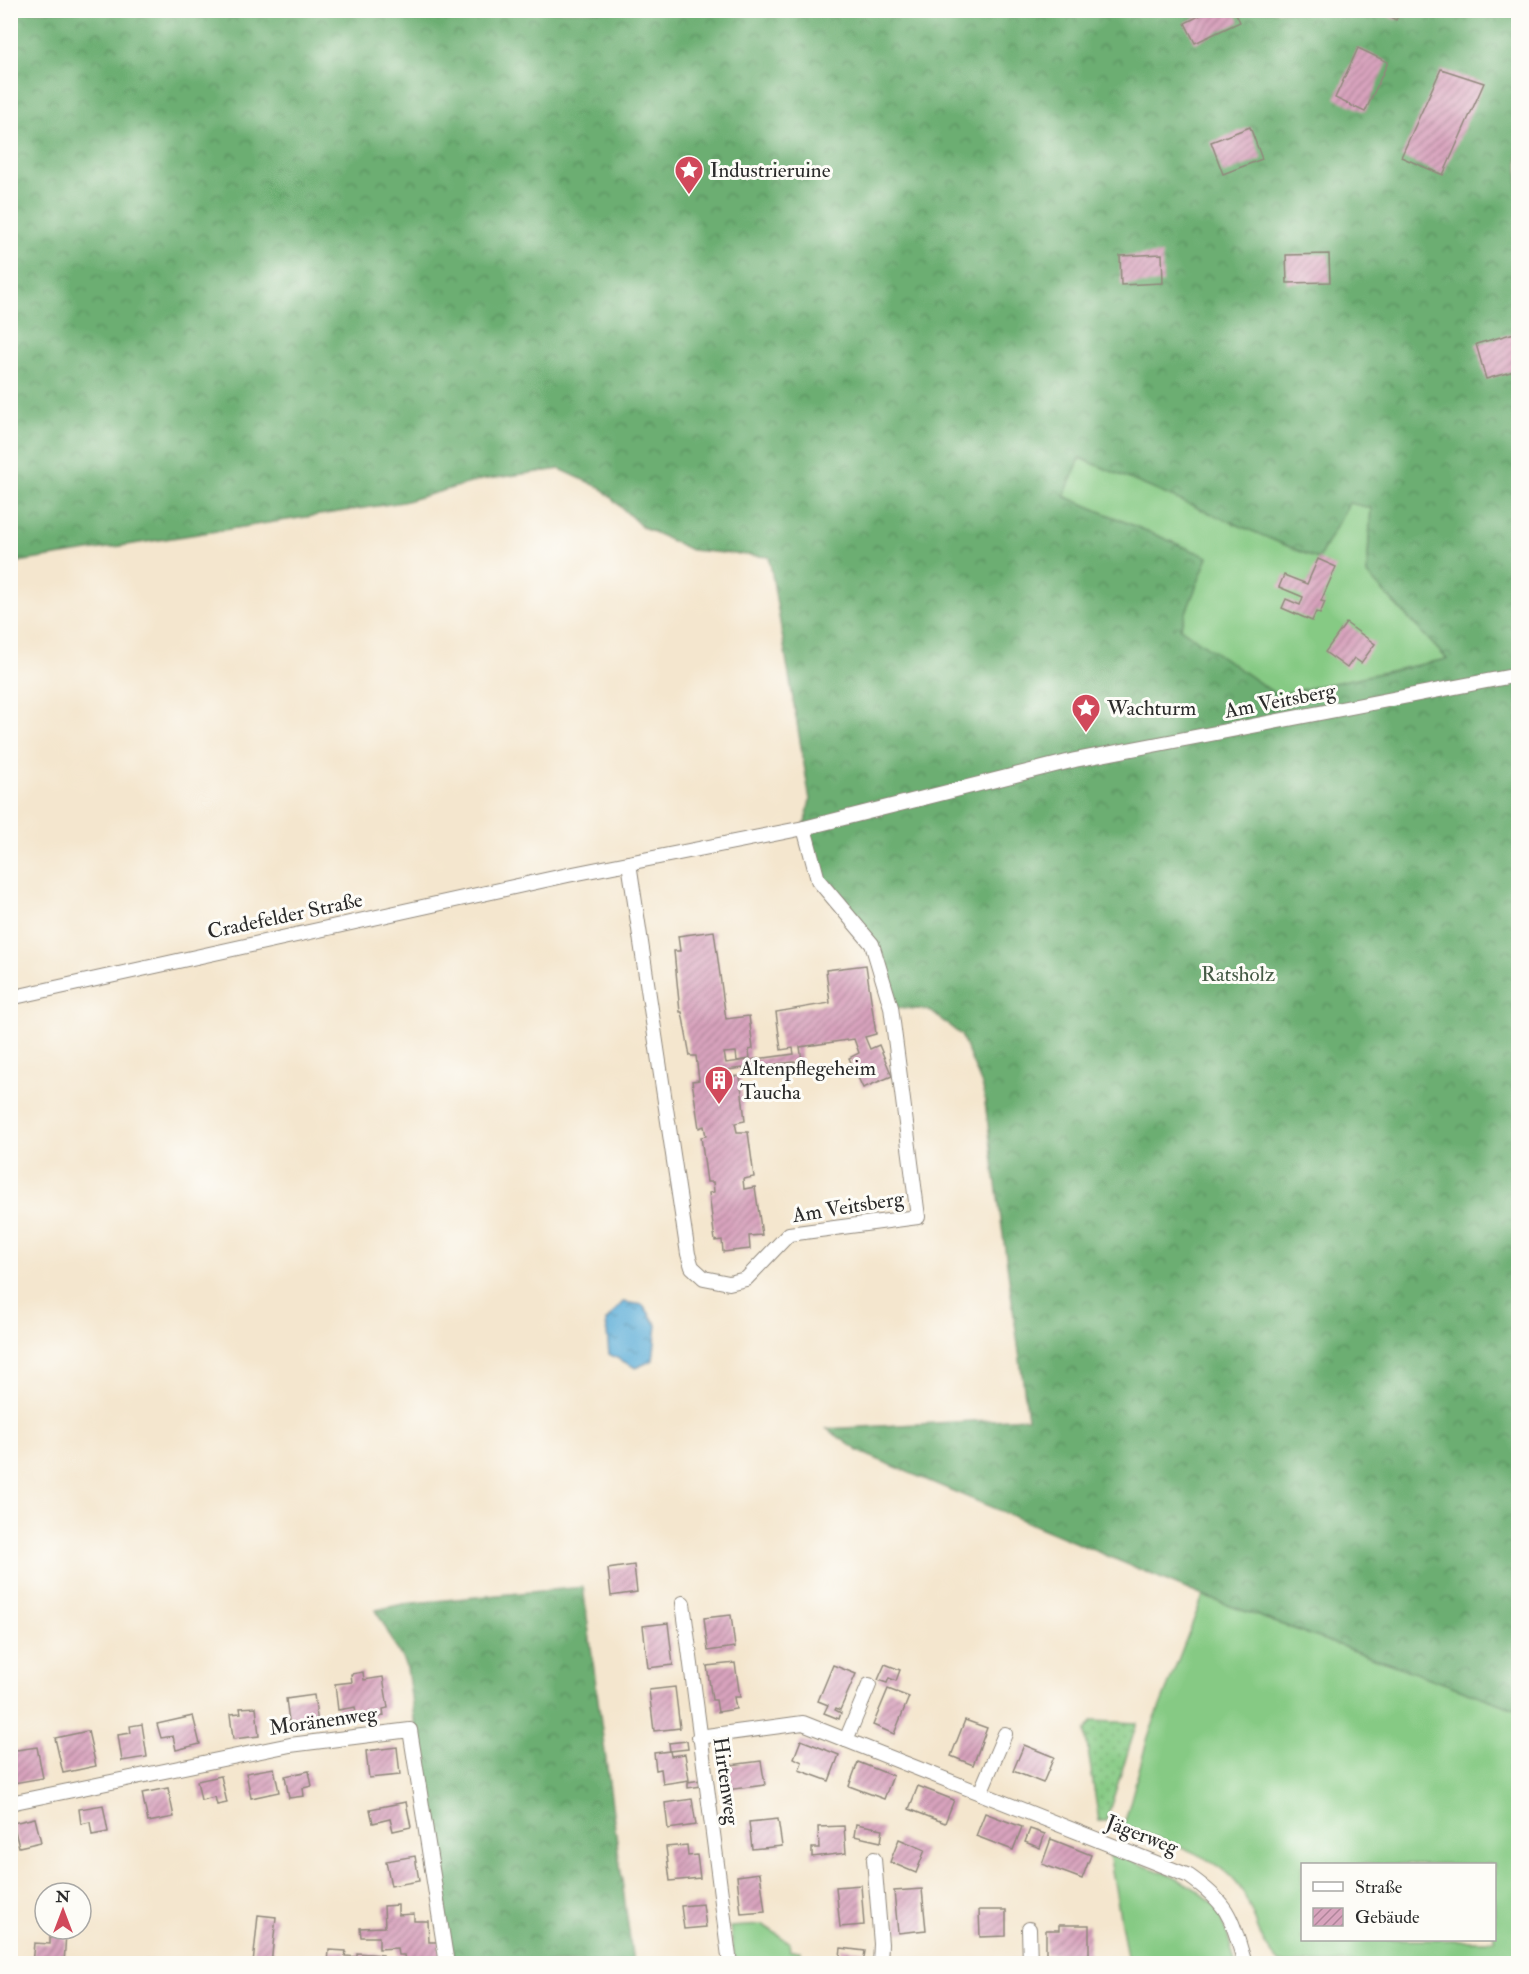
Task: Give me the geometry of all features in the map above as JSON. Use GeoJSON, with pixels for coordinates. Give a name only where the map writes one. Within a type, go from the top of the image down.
{"type":"FeatureCollection","features":[{"type":"Feature","properties":{"kind":"street","name":"Am Veitsberg"},"geometry":{"type":"LineString","coordinates":[[568,875],[804,828],[1075,760],[1518,675]]}},
{"type":"Feature","properties":{"kind":"street","name":"Am Veitsberg"},"geometry":{"type":"LineString","coordinates":[[629,863],[687,1254],[692,1267],[704,1278],[729,1283],[746,1279],[789,1234],[918,1217],[891,1007],[872,944],[818,880],[804,828]]}},
{"type":"Feature","properties":{"kind":"street","name":"Cradefelder Straße"},"geometry":{"type":"LineString","coordinates":[[10,998],[568,875]]}},
{"type":"Feature","properties":{"kind":"street","name":"Hirtenweg"},"geometry":{"type":"LineString","coordinates":[[683,1603],[730,1964]]}},
{"type":"Feature","properties":{"kind":"street"},"geometry":{"type":"LineString","coordinates":[[846,1740],[869,1685]]}},
{"type":"Feature","properties":{"kind":"street","name":"Jägerweg"},"geometry":{"type":"LineString","coordinates":[[699,1737],[803,1723],[1189,1876],[1214,1894],[1230,1915],[1245,1964]]}},
{"type":"Feature","properties":{"kind":"street","name":"Moränenweg"},"geometry":{"type":"LineString","coordinates":[[10,1803],[290,1745],[410,1730],[447,1964]]}},
{"type":"Feature","properties":{"kind":"street"},"geometry":{"type":"LineString","coordinates":[[980,1793],[1005,1734]]}},
{"type":"Feature","properties":{"kind":"street"},"geometry":{"type":"LineString","coordinates":[[874,1859],[881,1944],[880,1964]]}},
{"type":"Feature","properties":{"kind":"street"},"geometry":{"type":"LineString","coordinates":[[1029,1929],[1030,1964]]}},
{"type":"Feature","properties":{"kind":"green space","name":"Ratsholz"},"geometry":{"type":"Polygon","coordinates":[[[11,11],[1518,11],[1518,1710],[1203,1596],[860,1452],[827,1429],[1028,1418],[983,1088],[961,1035],[929,1010],[891,1007],[872,944],[818,880],[804,828],[810,800],[769,557],[691,550],[641,526],[601,488],[560,469],[481,480],[403,502],[11,563],[11,11]],[[1080,458],[1064,496],[1208,557],[1180,628],[1277,695],[1447,659],[1367,574],[1371,508],[1349,503],[1318,559],[1080,458]]]}},
{"type":"Feature","properties":{"kind":"green space"},"geometry":{"type":"Polygon","coordinates":[[[1080,457],[1318,559],[1349,502],[1371,508],[1367,574],[1447,659],[1277,695],[1180,628],[1064,495],[1080,457]]]}},
{"type":"Feature","properties":{"kind":"green space"},"geometry":{"type":"Polygon","coordinates":[[[583,1587],[633,1963],[448,1963],[407,1668],[376,1610],[403,1604],[583,1587]]]}},
{"type":"Feature","properties":{"kind":"green space"},"geometry":{"type":"Polygon","coordinates":[[[1203,1596],[1518,1710],[1518,1963],[1280,1963],[1266,1945],[1242,1891],[1232,1878],[1205,1858],[1189,1850],[1124,1825],[1148,1737],[1203,1596]]]}},
{"type":"Feature","properties":{"kind":"green space"},"geometry":{"type":"Polygon","coordinates":[[[1093,1721],[1137,1723],[1106,1821],[1099,1821],[1085,1731],[1093,1721]]]}},
{"type":"Feature","properties":{"kind":"green space"},"geometry":{"type":"Polygon","coordinates":[[[1109,1853],[1164,1873],[1202,1894],[1217,1909],[1235,1963],[1128,1963],[1109,1853]]]}},
{"type":"Feature","properties":{"kind":"green space"},"geometry":{"type":"Polygon","coordinates":[[[763,1925],[789,1942],[790,1951],[800,1951],[801,1963],[735,1963],[730,1927],[763,1925]]]}},
{"type":"Feature","properties":{"kind":"water"},"geometry":{"type":"Polygon","coordinates":[[[623,1302],[643,1305],[657,1325],[653,1360],[636,1368],[609,1354],[606,1321],[623,1302]]]}},
{"type":"Feature","properties":{"kind":"building"},"geometry":{"type":"Polygon","coordinates":[[[1211,10],[1234,10],[1240,22],[1195,43],[1185,23],[1211,10]]]}},
{"type":"Feature","properties":{"kind":"building"},"geometry":{"type":"Polygon","coordinates":[[[1376,10],[1401,10],[1396,20],[1376,10]]]}},
{"type":"Feature","properties":{"kind":"building"},"geometry":{"type":"Polygon","coordinates":[[[1358,48],[1388,62],[1365,112],[1335,98],[1358,48]]]}},
{"type":"Feature","properties":{"kind":"building"},"geometry":{"type":"Polygon","coordinates":[[[1441,69],[1484,83],[1443,175],[1401,157],[1441,69]]]}},
{"type":"Feature","properties":{"kind":"building"},"geometry":{"type":"Polygon","coordinates":[[[1250,127],[1262,159],[1223,174],[1211,142],[1250,127]]]}},
{"type":"Feature","properties":{"kind":"building"},"geometry":{"type":"Polygon","coordinates":[[[1162,254],[1163,283],[1121,285],[1120,256],[1162,254]]]}},
{"type":"Feature","properties":{"kind":"building"},"geometry":{"type":"Polygon","coordinates":[[[1329,254],[1330,282],[1287,283],[1286,255],[1329,254]]]}},
{"type":"Feature","properties":{"kind":"building"},"geometry":{"type":"Polygon","coordinates":[[[1518,332],[1518,370],[1486,379],[1476,344],[1518,332]]]}},
{"type":"Feature","properties":{"kind":"building"},"geometry":{"type":"Polygon","coordinates":[[[1318,559],[1336,567],[1321,601],[1325,602],[1320,614],[1316,612],[1312,621],[1282,608],[1286,599],[1300,605],[1303,597],[1279,587],[1284,575],[1307,584],[1318,559]]]}},
{"type":"Feature","properties":{"kind":"building"},"geometry":{"type":"Polygon","coordinates":[[[1346,623],[1375,644],[1361,663],[1354,658],[1347,668],[1325,652],[1346,623]]]}},
{"type":"Feature","properties":{"kind":"building","name":"Altenpflegeheim Taucha"},"geometry":{"type":"Polygon","coordinates":[[[714,931],[726,1019],[749,1016],[753,1049],[749,1050],[750,1059],[737,1061],[736,1052],[724,1053],[726,1063],[794,1054],[793,1048],[781,1050],[776,1012],[830,1003],[826,970],[866,965],[876,1034],[865,1037],[870,1049],[879,1045],[892,1076],[863,1088],[849,1058],[859,1053],[854,1039],[800,1047],[802,1061],[727,1070],[728,1077],[740,1076],[745,1121],[735,1123],[737,1132],[748,1132],[754,1177],[743,1179],[744,1189],[755,1187],[762,1235],[749,1236],[750,1249],[723,1252],[722,1240],[715,1241],[709,1193],[714,1192],[713,1182],[707,1182],[701,1137],[706,1136],[704,1126],[699,1128],[692,1081],[699,1080],[696,1056],[690,1056],[682,1012],[680,1012],[674,951],[680,951],[678,936],[714,931]]]}},
{"type":"Feature","properties":{"kind":"building"},"geometry":{"type":"Polygon","coordinates":[[[634,1565],[637,1592],[611,1596],[608,1569],[634,1565]]]}},
{"type":"Feature","properties":{"kind":"building"},"geometry":{"type":"Polygon","coordinates":[[[731,1615],[735,1647],[708,1651],[704,1618],[731,1615]]]}},
{"type":"Feature","properties":{"kind":"building"},"geometry":{"type":"Polygon","coordinates":[[[668,1623],[673,1665],[648,1668],[643,1626],[668,1623]]]}},
{"type":"Feature","properties":{"kind":"building"},"geometry":{"type":"Polygon","coordinates":[[[735,1663],[740,1697],[734,1697],[736,1709],[718,1712],[716,1700],[712,1700],[707,1666],[735,1663]]]}},
{"type":"Feature","properties":{"kind":"building"},"geometry":{"type":"Polygon","coordinates":[[[885,1664],[900,1670],[896,1681],[889,1678],[887,1683],[878,1680],[885,1664]]]}},
{"type":"Feature","properties":{"kind":"building"},"geometry":{"type":"Polygon","coordinates":[[[833,1665],[856,1674],[840,1710],[836,1708],[835,1710],[841,1713],[839,1719],[824,1713],[828,1705],[818,1701],[833,1665]]]}},
{"type":"Feature","properties":{"kind":"building"},"geometry":{"type":"Polygon","coordinates":[[[363,1672],[364,1680],[383,1677],[388,1708],[383,1709],[384,1716],[357,1720],[355,1707],[338,1710],[335,1684],[352,1682],[351,1674],[363,1672]]]}},
{"type":"Feature","properties":{"kind":"building"},"geometry":{"type":"Polygon","coordinates":[[[675,1687],[680,1728],[654,1731],[649,1690],[675,1687]]]}},
{"type":"Feature","properties":{"kind":"building"},"geometry":{"type":"Polygon","coordinates":[[[888,1689],[909,1697],[894,1734],[873,1725],[888,1689]]]}},
{"type":"Feature","properties":{"kind":"building"},"geometry":{"type":"Polygon","coordinates":[[[314,1695],[318,1724],[290,1728],[286,1699],[314,1695]]]}},
{"type":"Feature","properties":{"kind":"building"},"geometry":{"type":"Polygon","coordinates":[[[256,1707],[259,1736],[233,1739],[230,1714],[241,1713],[240,1708],[256,1707]]]}},
{"type":"Feature","properties":{"kind":"building"},"geometry":{"type":"Polygon","coordinates":[[[193,1716],[200,1744],[176,1750],[173,1736],[161,1738],[157,1724],[193,1716]]]}},
{"type":"Feature","properties":{"kind":"building"},"geometry":{"type":"Polygon","coordinates":[[[965,1720],[987,1728],[973,1765],[951,1756],[965,1720]]]}},
{"type":"Feature","properties":{"kind":"building"},"geometry":{"type":"Polygon","coordinates":[[[142,1724],[147,1757],[122,1761],[118,1735],[131,1733],[130,1726],[142,1724]]]}},
{"type":"Feature","properties":{"kind":"building"},"geometry":{"type":"Polygon","coordinates":[[[88,1731],[96,1766],[63,1773],[55,1738],[88,1731]]]}},
{"type":"Feature","properties":{"kind":"building"},"geometry":{"type":"Polygon","coordinates":[[[801,1740],[839,1755],[829,1781],[799,1770],[802,1762],[794,1758],[801,1740]]]}},
{"type":"Feature","properties":{"kind":"building"},"geometry":{"type":"Polygon","coordinates":[[[687,1741],[688,1749],[670,1751],[669,1743],[687,1741]]]}},
{"type":"Feature","properties":{"kind":"building"},"geometry":{"type":"Polygon","coordinates":[[[1024,1745],[1054,1757],[1043,1783],[1013,1771],[1024,1745]]]}},
{"type":"Feature","properties":{"kind":"building"},"geometry":{"type":"Polygon","coordinates":[[[37,1747],[43,1778],[14,1783],[10,1751],[37,1747]]]}},
{"type":"Feature","properties":{"kind":"building"},"geometry":{"type":"Polygon","coordinates":[[[397,1747],[400,1775],[369,1778],[366,1751],[397,1747]]]}},
{"type":"Feature","properties":{"kind":"building"},"geometry":{"type":"Polygon","coordinates":[[[670,1751],[671,1756],[685,1754],[689,1780],[663,1784],[661,1769],[656,1770],[654,1753],[670,1751]]]}},
{"type":"Feature","properties":{"kind":"building"},"geometry":{"type":"Polygon","coordinates":[[[761,1761],[765,1785],[726,1790],[723,1766],[761,1761]]]}},
{"type":"Feature","properties":{"kind":"building"},"geometry":{"type":"Polygon","coordinates":[[[858,1762],[893,1776],[884,1799],[849,1786],[858,1762]]]}},
{"type":"Feature","properties":{"kind":"building"},"geometry":{"type":"Polygon","coordinates":[[[274,1768],[279,1792],[251,1798],[246,1773],[274,1768]]]}},
{"type":"Feature","properties":{"kind":"building"},"geometry":{"type":"Polygon","coordinates":[[[309,1771],[312,1786],[303,1788],[304,1796],[289,1798],[285,1776],[309,1771]]]}},
{"type":"Feature","properties":{"kind":"building"},"geometry":{"type":"Polygon","coordinates":[[[221,1776],[227,1803],[217,1805],[215,1797],[201,1800],[197,1781],[221,1776]]]}},
{"type":"Feature","properties":{"kind":"building"},"geometry":{"type":"Polygon","coordinates":[[[700,1780],[701,1786],[688,1788],[688,1782],[700,1780]]]}},
{"type":"Feature","properties":{"kind":"building"},"geometry":{"type":"Polygon","coordinates":[[[918,1786],[954,1800],[945,1823],[909,1809],[918,1786]]]}},
{"type":"Feature","properties":{"kind":"building"},"geometry":{"type":"Polygon","coordinates":[[[168,1788],[174,1817],[148,1822],[142,1793],[168,1788]]]}},
{"type":"Feature","properties":{"kind":"building"},"geometry":{"type":"Polygon","coordinates":[[[692,1799],[696,1825],[668,1829],[665,1803],[692,1799]]]}},
{"type":"Feature","properties":{"kind":"building"},"geometry":{"type":"Polygon","coordinates":[[[406,1802],[411,1827],[393,1831],[390,1819],[373,1823],[370,1809],[406,1802]]]}},
{"type":"Feature","properties":{"kind":"building"},"geometry":{"type":"Polygon","coordinates":[[[103,1805],[108,1832],[92,1835],[90,1822],[81,1824],[79,1809],[103,1805]]]}},
{"type":"Feature","properties":{"kind":"building"},"geometry":{"type":"Polygon","coordinates":[[[985,1813],[1022,1827],[1013,1850],[976,1836],[985,1813]]]}},
{"type":"Feature","properties":{"kind":"building"},"geometry":{"type":"Polygon","coordinates":[[[35,1818],[41,1842],[19,1847],[13,1823],[35,1818]]]}},
{"type":"Feature","properties":{"kind":"building"},"geometry":{"type":"Polygon","coordinates":[[[778,1819],[782,1846],[752,1849],[749,1822],[778,1819]]]}},
{"type":"Feature","properties":{"kind":"building"},"geometry":{"type":"Polygon","coordinates":[[[856,1824],[883,1829],[881,1842],[854,1836],[856,1824]]]}},
{"type":"Feature","properties":{"kind":"building"},"geometry":{"type":"Polygon","coordinates":[[[844,1826],[846,1853],[812,1857],[812,1848],[819,1848],[818,1827],[844,1826]]]}},
{"type":"Feature","properties":{"kind":"building"},"geometry":{"type":"Polygon","coordinates":[[[1030,1829],[1045,1834],[1040,1848],[1025,1842],[1030,1829]]]}},
{"type":"Feature","properties":{"kind":"building"},"geometry":{"type":"Polygon","coordinates":[[[899,1839],[925,1850],[916,1873],[890,1862],[899,1839]]]}},
{"type":"Feature","properties":{"kind":"building"},"geometry":{"type":"Polygon","coordinates":[[[1051,1839],[1091,1855],[1082,1879],[1042,1864],[1051,1839]]]}},
{"type":"Feature","properties":{"kind":"building"},"geometry":{"type":"Polygon","coordinates":[[[687,1845],[688,1856],[697,1855],[700,1878],[670,1881],[666,1847],[687,1845]]]}},
{"type":"Feature","properties":{"kind":"building"},"geometry":{"type":"Polygon","coordinates":[[[415,1856],[419,1881],[391,1886],[386,1861],[415,1856]]]}},
{"type":"Feature","properties":{"kind":"building"},"geometry":{"type":"Polygon","coordinates":[[[760,1873],[765,1912],[741,1914],[737,1876],[760,1873]]]}},
{"type":"Feature","properties":{"kind":"building"},"geometry":{"type":"Polygon","coordinates":[[[861,1885],[864,1925],[840,1927],[836,1887],[861,1885]]]}},
{"type":"Feature","properties":{"kind":"building"},"geometry":{"type":"Polygon","coordinates":[[[922,1889],[926,1930],[898,1933],[894,1891],[922,1889]]]}},
{"type":"Feature","properties":{"kind":"building"},"geometry":{"type":"Polygon","coordinates":[[[703,1904],[706,1927],[684,1929],[681,1906],[703,1904]]]}},
{"type":"Feature","properties":{"kind":"building"},"geometry":{"type":"Polygon","coordinates":[[[398,1905],[398,1915],[414,1914],[414,1921],[428,1921],[429,1942],[440,1942],[440,1960],[405,1961],[404,1955],[398,1955],[397,1948],[379,1949],[379,1937],[361,1937],[360,1928],[385,1927],[384,1906],[398,1905]]]}},
{"type":"Feature","properties":{"kind":"building"},"geometry":{"type":"Polygon","coordinates":[[[979,1910],[1006,1910],[1006,1936],[980,1937],[979,1910]]]}},
{"type":"Feature","properties":{"kind":"building"},"geometry":{"type":"Polygon","coordinates":[[[10,1915],[13,1915],[14,1936],[10,1936],[10,1915]]]}},
{"type":"Feature","properties":{"kind":"building"},"geometry":{"type":"Polygon","coordinates":[[[258,1915],[276,1917],[271,1964],[253,1964],[258,1915]]]}},
{"type":"Feature","properties":{"kind":"building"},"geometry":{"type":"Polygon","coordinates":[[[1059,1925],[1089,1925],[1089,1961],[1071,1961],[1071,1954],[1046,1954],[1046,1930],[1059,1930],[1059,1925]]]}},
{"type":"Feature","properties":{"kind":"building"},"geometry":{"type":"Polygon","coordinates":[[[50,1941],[65,1941],[64,1964],[32,1964],[34,1943],[50,1944],[50,1941]]]}},
{"type":"Feature","properties":{"kind":"building"},"geometry":{"type":"Polygon","coordinates":[[[841,1948],[865,1951],[863,1964],[839,1964],[841,1948]]]}},
{"type":"Feature","properties":{"kind":"building"},"geometry":{"type":"Polygon","coordinates":[[[329,1950],[346,1951],[345,1956],[357,1957],[357,1953],[383,1955],[382,1964],[328,1964],[329,1950]]]}},
{"type":"Feature","properties":{"kind":"building"},"geometry":{"type":"Polygon","coordinates":[[[899,1957],[923,1959],[923,1964],[899,1964],[899,1957]]]}},
{"type":"Feature","properties":{"kind":"building"},"geometry":{"type":"Polygon","coordinates":[[[143,1960],[170,1962],[170,1964],[143,1964],[143,1960]]]}},
{"type":"Feature","properties":{"kind":"building"},"geometry":{"type":"Polygon","coordinates":[[[986,1960],[1019,1960],[1019,1964],[986,1964],[986,1960]]]}},
{"type":"Feature","properties":{"kind":"place","name":"Industrieruine"},"geometry":{"type":"Point","coordinates":[689,196]}},
{"type":"Feature","properties":{"kind":"place","name":"Wachturm"},"geometry":{"type":"Point","coordinates":[1086,734]}},
{"type":"Feature","properties":{"kind":"place","name":"Altenpflegeheim Taucha"},"geometry":{"type":"Point","coordinates":[719,1106]}}]}
